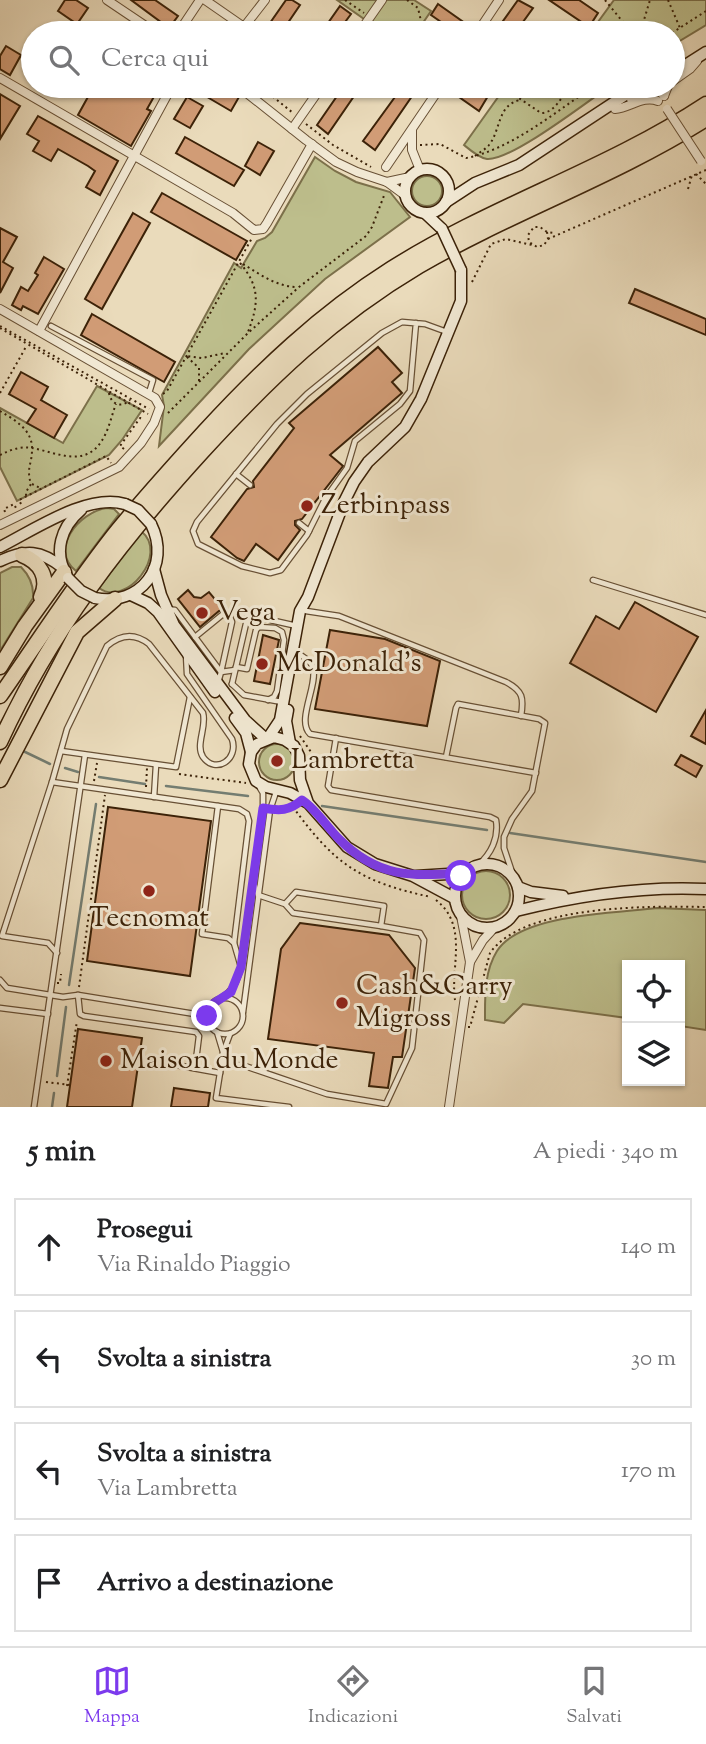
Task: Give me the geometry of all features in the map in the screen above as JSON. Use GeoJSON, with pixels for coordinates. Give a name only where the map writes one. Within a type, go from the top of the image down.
{"type":"FeatureCollection","features":[{"type":"Feature","properties":{"kind":"highway"},"geometry":{"type":"LineString","coordinates":[[0,696],[83,576],[134,510],[244,389],[308,329],[367,284],[422,251],[623,153],[706,104]]}},
{"type":"Feature","properties":{"kind":"highway"},"geometry":{"type":"LineString","coordinates":[[0,741],[60,629],[113,554],[147,512],[240,410],[302,349],[356,307],[421,265],[627,165],[706,119]]}},
{"type":"Feature","properties":{"kind":"highway"},"geometry":{"type":"LineString","coordinates":[[22,555],[38,564],[44,578],[45,590],[35,611]]}},
{"type":"Feature","properties":{"kind":"highway"},"geometry":{"type":"LineString","coordinates":[[0,667],[35,611],[65,572]]}},
{"type":"Feature","properties":{"kind":"highway"},"geometry":{"type":"LineString","coordinates":[[0,780],[77,632],[115,599]]}},
{"type":"Feature","properties":{"kind":"street"},"geometry":{"type":"LineString","coordinates":[[107,0],[138,21]]}},
{"type":"Feature","properties":{"kind":"street"},"geometry":{"type":"LineString","coordinates":[[187,21],[203,0],[235,21]]}},
{"type":"Feature","properties":{"kind":"street"},"geometry":{"type":"LineString","coordinates":[[249,21],[265,0]]}},
{"type":"Feature","properties":{"kind":"street"},"geometry":{"type":"LineString","coordinates":[[367,21],[382,0]]}},
{"type":"Feature","properties":{"kind":"street"},"geometry":{"type":"LineString","coordinates":[[485,21],[499,0]]}},
{"type":"Feature","properties":{"kind":"street"},"geometry":{"type":"LineString","coordinates":[[685,60],[706,50]]}},
{"type":"Feature","properties":{"kind":"street"},"geometry":{"type":"LineString","coordinates":[[685,65],[706,50]]}},
{"type":"Feature","properties":{"kind":"street"},"geometry":{"type":"LineString","coordinates":[[685,73],[706,50]]}},
{"type":"Feature","properties":{"kind":"street"},"geometry":{"type":"LineString","coordinates":[[0,78],[21,90]]}},
{"type":"Feature","properties":{"kind":"street"},"geometry":{"type":"LineString","coordinates":[[35,98],[233,213],[254,230],[263,229],[268,223],[312,145]]}},
{"type":"Feature","properties":{"kind":"street"},"geometry":{"type":"LineString","coordinates":[[38,330],[165,98]]}},
{"type":"Feature","properties":{"kind":"street"},"geometry":{"type":"LineString","coordinates":[[253,98],[312,145],[351,170],[406,196]]}},
{"type":"Feature","properties":{"kind":"street"},"geometry":{"type":"LineString","coordinates":[[292,129],[314,98]]}},
{"type":"Feature","properties":{"kind":"street"},"geometry":{"type":"LineString","coordinates":[[381,168],[433,98]]}},
{"type":"Feature","properties":{"kind":"street"},"geometry":{"type":"LineString","coordinates":[[425,213],[434,212],[475,183],[510,170],[622,98]]}},
{"type":"Feature","properties":{"kind":"street"},"geometry":{"type":"LineString","coordinates":[[551,145],[633,98]]}},
{"type":"Feature","properties":{"kind":"street"},"geometry":{"type":"LineString","coordinates":[[615,109],[626,108],[648,99],[661,99],[704,166]]}},
{"type":"Feature","properties":{"kind":"street"},"geometry":{"type":"LineString","coordinates":[[412,127],[410,137],[415,174],[405,188],[406,196],[414,208],[425,213],[442,229]]}},
{"type":"Feature","properties":{"kind":"street"},"geometry":{"type":"LineString","coordinates":[[386,186],[415,174],[435,171],[445,178],[464,184],[475,183]]}},
{"type":"Feature","properties":{"kind":"street"},"geometry":{"type":"LineString","coordinates":[[251,752],[267,738],[280,720],[300,611],[351,488],[365,466],[400,433],[413,415],[446,332],[458,311],[463,289],[461,270],[439,219],[449,190],[445,178]]}},
{"type":"Feature","properties":{"kind":"street"},"geometry":{"type":"LineString","coordinates":[[0,309],[152,396],[160,405],[159,415],[134,453],[119,467],[0,525]]}},
{"type":"Feature","properties":{"kind":"street"},"geometry":{"type":"LineString","coordinates":[[0,547],[86,506],[106,501],[125,504],[138,510],[151,524],[158,545],[157,560],[145,584],[131,595],[115,599],[95,598],[81,591],[65,572],[41,554],[32,552],[0,561]]}},
{"type":"Feature","properties":{"kind":"street"},"geometry":{"type":"LineString","coordinates":[[65,572],[60,546],[65,529],[74,515],[86,506]]}},
{"type":"Feature","properties":{"kind":"street"},"geometry":{"type":"LineString","coordinates":[[154,569],[166,609],[174,625],[220,681],[244,720],[267,738],[280,738],[290,743]]}},
{"type":"Feature","properties":{"kind":"street"},"geometry":{"type":"LineString","coordinates":[[131,595],[148,603],[158,612],[246,733],[251,752],[250,770],[253,783],[278,789],[307,803],[337,837],[360,856],[386,870],[413,876],[454,898]]}},
{"type":"Feature","properties":{"kind":"street"},"geometry":{"type":"LineString","coordinates":[[307,803],[298,772],[299,756],[290,743],[286,722],[308,597]]}},
{"type":"Feature","properties":{"kind":"street"},"geometry":{"type":"LineString","coordinates":[[278,789],[290,783],[298,772]]}},
{"type":"Feature","properties":{"kind":"street"},"geometry":{"type":"LineString","coordinates":[[413,876],[464,873],[478,865],[489,864],[500,867],[516,883],[541,894],[569,897]]}},
{"type":"Feature","properties":{"kind":"street"},"geometry":{"type":"LineString","coordinates":[[449,1107],[470,962],[461,916],[454,898],[456,887],[464,873]]}},
{"type":"Feature","properties":{"kind":"street"},"geometry":{"type":"LineString","coordinates":[[470,962],[483,940],[494,928],[507,922],[516,911],[519,899],[516,883]]}},
{"type":"Feature","properties":{"kind":"street"},"geometry":{"type":"LineString","coordinates":[[516,911],[569,897],[658,887],[706,888]]}},
{"type":"Feature","properties":{"kind":"street"},"geometry":{"type":"LineString","coordinates":[[461,916],[478,928],[494,928]]}},
{"type":"Feature","properties":{"kind":"lane"},"geometry":{"type":"LineString","coordinates":[[416,323],[410,391],[400,404],[355,441],[347,468],[325,499],[309,531],[281,570],[276,573],[242,566],[202,547],[195,540],[194,526],[276,424],[307,394],[382,333],[402,322],[416,323],[425,324],[446,332]]}},
{"type":"Feature","properties":{"kind":"lane"},"geometry":{"type":"LineString","coordinates":[[51,326],[153,380],[152,396]]}},
{"type":"Feature","properties":{"kind":"lane"},"geometry":{"type":"LineString","coordinates":[[64,345],[70,335]]}},
{"type":"Feature","properties":{"kind":"lane"},"geometry":{"type":"LineString","coordinates":[[236,474],[250,485]]}},
{"type":"Feature","properties":{"kind":"lane"},"geometry":{"type":"LineString","coordinates":[[299,523],[309,531]]}},
{"type":"Feature","properties":{"kind":"lane"},"geometry":{"type":"LineString","coordinates":[[593,580],[706,615]]}},
{"type":"Feature","properties":{"kind":"lane"},"geometry":{"type":"LineString","coordinates":[[166,609],[175,610],[195,637],[220,681]]}},
{"type":"Feature","properties":{"kind":"lane"},"geometry":{"type":"LineString","coordinates":[[306,611],[339,616],[510,684],[523,696],[521,716]]}},
{"type":"Feature","properties":{"kind":"lane"},"geometry":{"type":"LineString","coordinates":[[195,637],[222,615],[231,616],[220,681]]}},
{"type":"Feature","properties":{"kind":"lane"},"geometry":{"type":"LineString","coordinates":[[232,684],[248,615],[297,626]]}},
{"type":"Feature","properties":{"kind":"lane"},"geometry":{"type":"LineString","coordinates":[[220,681],[235,668],[247,669],[259,627],[275,628],[282,632],[284,640],[277,691],[274,697],[268,700]]}},
{"type":"Feature","properties":{"kind":"lane"},"geometry":{"type":"LineString","coordinates":[[57,953],[48,943],[2,936],[67,729],[104,650],[118,638],[130,636],[146,641],[200,707],[205,719],[202,755],[211,763],[225,762],[233,752],[233,741],[187,674],[186,654]]}},
{"type":"Feature","properties":{"kind":"lane"},"geometry":{"type":"LineString","coordinates":[[297,652],[308,660],[314,672],[306,731],[536,773]]}},
{"type":"Feature","properties":{"kind":"lane"},"geometry":{"type":"LineString","coordinates":[[220,681],[232,684],[242,694],[284,702]]}},
{"type":"Feature","properties":{"kind":"lane"},"geometry":{"type":"LineString","coordinates":[[61,751],[148,764],[156,768],[176,767],[190,696]]}},
{"type":"Feature","properties":{"kind":"lane"},"geometry":{"type":"LineString","coordinates":[[446,757],[458,704],[539,719],[545,723],[532,791],[512,819],[504,837],[504,848],[516,883]]}},
{"type":"Feature","properties":{"kind":"lane"},"geometry":{"type":"LineString","coordinates":[[336,738],[328,784],[331,790],[496,820],[493,845],[478,865]]}},
{"type":"Feature","properties":{"kind":"lane"},"geometry":{"type":"LineString","coordinates":[[34,1107],[85,755]]}},
{"type":"Feature","properties":{"kind":"lane"},"geometry":{"type":"LineString","coordinates":[[154,797],[156,768]]}},
{"type":"Feature","properties":{"kind":"lane"},"geometry":{"type":"LineString","coordinates":[[52,782],[239,809],[247,814],[249,821],[234,943],[241,967]]}},
{"type":"Feature","properties":{"kind":"lane"},"geometry":{"type":"LineString","coordinates":[[230,1034],[217,1032],[210,1027],[207,1016],[211,1005],[231,992],[241,967],[264,803],[263,793],[253,783]]}},
{"type":"Feature","properties":{"kind":"lane"},"geometry":{"type":"LineString","coordinates":[[278,789],[270,810],[242,1023],[230,1034],[223,1053],[216,1098],[289,1107]]}},
{"type":"Feature","properties":{"kind":"lane"},"geometry":{"type":"LineString","coordinates":[[218,806],[202,934],[228,938],[234,943]]}},
{"type":"Feature","properties":{"kind":"lane"},"geometry":{"type":"LineString","coordinates":[[253,880],[258,895]]}},
{"type":"Feature","properties":{"kind":"lane"},"geometry":{"type":"LineString","coordinates":[[285,904],[296,892],[384,906],[380,926]]}},
{"type":"Feature","properties":{"kind":"lane"},"geometry":{"type":"LineString","coordinates":[[222,1063],[245,1066],[327,1094],[386,1104],[412,1048],[424,940],[420,933],[293,913],[285,904],[258,895]]}},
{"type":"Feature","properties":{"kind":"lane"},"geometry":{"type":"LineString","coordinates":[[0,980],[8,988],[51,995],[78,995],[207,1016]]}},
{"type":"Feature","properties":{"kind":"lane"},"geometry":{"type":"LineString","coordinates":[[78,995],[80,1014],[196,1032],[199,1036],[195,1068]]}},
{"type":"Feature","properties":{"kind":"lane"},"geometry":{"type":"LineString","coordinates":[[221,998],[237,1002],[243,1012]]}},
{"type":"Feature","properties":{"kind":"lane"},"geometry":{"type":"LineString","coordinates":[[0,1008],[48,1014]]}},
{"type":"Feature","properties":{"kind":"lane"},"geometry":{"type":"LineString","coordinates":[[217,1032],[223,1053]]}},
{"type":"Feature","properties":{"kind":"lane"},"geometry":{"type":"LineString","coordinates":[[176,1065],[220,1073]]}},
{"type":"Feature","properties":{"kind":"path"},"geometry":{"type":"LineString","coordinates":[[407,0],[418,9],[420,21]]}},
{"type":"Feature","properties":{"kind":"path"},"geometry":{"type":"LineString","coordinates":[[606,0],[624,21]]}},
{"type":"Feature","properties":{"kind":"path"},"geometry":{"type":"LineString","coordinates":[[643,21],[650,0]]}},
{"type":"Feature","properties":{"kind":"path"},"geometry":{"type":"LineString","coordinates":[[668,0],[677,21]]}},
{"type":"Feature","properties":{"kind":"path"},"geometry":{"type":"LineString","coordinates":[[685,25],[706,11]]}},
{"type":"Feature","properties":{"kind":"path"},"geometry":{"type":"LineString","coordinates":[[275,98],[333,145],[381,168]]}},
{"type":"Feature","properties":{"kind":"path"},"geometry":{"type":"LineString","coordinates":[[518,98],[547,116]]}},
{"type":"Feature","properties":{"kind":"path"},"geometry":{"type":"LineString","coordinates":[[547,116],[561,98]]}},
{"type":"Feature","properties":{"kind":"path"},"geometry":{"type":"LineString","coordinates":[[412,149],[427,144],[440,144],[466,158],[474,156],[497,148],[575,98]]}},
{"type":"Feature","properties":{"kind":"path"},"geometry":{"type":"LineString","coordinates":[[474,156],[488,145],[499,119],[509,105],[521,100]]}},
{"type":"Feature","properties":{"kind":"path"},"geometry":{"type":"LineString","coordinates":[[463,289],[471,282],[492,244],[506,239],[537,247],[556,234],[694,174],[704,166]]}},
{"type":"Feature","properties":{"kind":"path"},"geometry":{"type":"LineString","coordinates":[[694,174],[706,184]]}},
{"type":"Feature","properties":{"kind":"path"},"geometry":{"type":"LineString","coordinates":[[688,190],[694,174]]}},
{"type":"Feature","properties":{"kind":"path"},"geometry":{"type":"LineString","coordinates":[[0,327],[164,417],[248,333],[299,287],[366,236],[372,227],[386,186]]}},
{"type":"Feature","properties":{"kind":"path"},"geometry":{"type":"LineString","coordinates":[[532,244],[528,238],[531,229],[541,227],[556,234]]}},
{"type":"Feature","properties":{"kind":"path"},"geometry":{"type":"LineString","coordinates":[[152,396],[167,391],[254,230]]}},
{"type":"Feature","properties":{"kind":"path"},"geometry":{"type":"LineString","coordinates":[[547,232],[547,241]]}},
{"type":"Feature","properties":{"kind":"path"},"geometry":{"type":"LineString","coordinates":[[547,241],[551,244]]}},
{"type":"Feature","properties":{"kind":"path"},"geometry":{"type":"LineString","coordinates":[[239,262],[276,284],[299,287]]}},
{"type":"Feature","properties":{"kind":"path"},"geometry":{"type":"LineString","coordinates":[[239,262],[251,276],[257,299],[248,333]]}},
{"type":"Feature","properties":{"kind":"path"},"geometry":{"type":"LineString","coordinates":[[0,393],[38,330]]}},
{"type":"Feature","properties":{"kind":"path"},"geometry":{"type":"LineString","coordinates":[[28,343],[150,415],[146,421],[140,418],[120,446],[126,451],[122,455]]}},
{"type":"Feature","properties":{"kind":"path"},"geometry":{"type":"LineString","coordinates":[[186,356],[206,358],[229,352]]}},
{"type":"Feature","properties":{"kind":"path"},"geometry":{"type":"LineString","coordinates":[[186,356],[199,368],[199,382]]}},
{"type":"Feature","properties":{"kind":"path"},"geometry":{"type":"LineString","coordinates":[[111,388],[111,400],[116,404],[127,403],[131,399]]}},
{"type":"Feature","properties":{"kind":"path"},"geometry":{"type":"LineString","coordinates":[[0,455],[17,448],[68,457],[81,456],[93,450],[106,434],[116,404]]}},
{"type":"Feature","properties":{"kind":"path"},"geometry":{"type":"LineString","coordinates":[[0,411],[20,423],[28,433],[33,449],[28,468],[31,484],[26,497]]}},
{"type":"Feature","properties":{"kind":"path"},"geometry":{"type":"LineString","coordinates":[[6,513],[4,509],[14,504],[17,510],[23,507],[19,500],[106,456],[112,464],[118,460]]}},
{"type":"Feature","properties":{"kind":"path"},"geometry":{"type":"LineString","coordinates":[[31,484],[42,489]]}},
{"type":"Feature","properties":{"kind":"path"},"geometry":{"type":"LineString","coordinates":[[93,788],[96,765],[99,763]]}},
{"type":"Feature","properties":{"kind":"path"},"geometry":{"type":"LineString","coordinates":[[145,796],[148,764]]}},
{"type":"Feature","properties":{"kind":"path"},"geometry":{"type":"LineString","coordinates":[[156,768],[253,783]]}},
{"type":"Feature","properties":{"kind":"path"},"geometry":{"type":"LineString","coordinates":[[78,995],[106,790]]}},
{"type":"Feature","properties":{"kind":"path"},"geometry":{"type":"LineString","coordinates":[[270,810],[279,811],[293,807],[310,830],[349,867],[368,879],[433,898],[442,905],[452,924],[456,942],[456,1004]]}},
{"type":"Feature","properties":{"kind":"path"},"geometry":{"type":"LineString","coordinates":[[470,1027],[490,953],[496,945],[533,923],[549,918],[639,906],[706,906]]}},
{"type":"Feature","properties":{"kind":"path"},"geometry":{"type":"LineString","coordinates":[[53,982],[60,983],[61,970]]}},
{"type":"Feature","properties":{"kind":"path"},"geometry":{"type":"LineString","coordinates":[[38,1081],[69,1085],[80,1014]]}},
{"type":"Feature","properties":{"kind":"green space"},"geometry":{"type":"Polygon","coordinates":[[[337,0],[414,0],[431,11],[424,21],[367,21],[337,0]]]}},
{"type":"Feature","properties":{"kind":"green space"},"geometry":{"type":"Polygon","coordinates":[[[614,0],[706,0],[706,25],[685,38],[685,21],[599,21],[614,0]]]}},
{"type":"Feature","properties":{"kind":"green space"},"geometry":{"type":"Polygon","coordinates":[[[497,98],[593,98],[531,141],[498,157],[484,158],[464,145],[497,98]]]}},
{"type":"Feature","properties":{"kind":"green space"},"geometry":{"type":"Polygon","coordinates":[[[315,157],[356,182],[390,192],[410,217],[325,279],[249,349],[159,446],[164,406],[162,395],[234,263],[241,268],[257,241],[272,232],[315,157]]]}},
{"type":"Feature","properties":{"kind":"green space"},"geometry":{"type":"Polygon","coordinates":[[[427,176],[438,180],[442,191],[438,202],[427,206],[416,202],[412,191],[416,180],[427,176]]]}},
{"type":"Feature","properties":{"kind":"green space"},"geometry":{"type":"Polygon","coordinates":[[[97,386],[142,410],[122,440],[109,455],[17,501],[0,467],[0,408],[63,443],[97,386]]]}},
{"type":"Feature","properties":{"kind":"green space"},"geometry":{"type":"Polygon","coordinates":[[[114,509],[119,514],[76,571],[68,562],[66,543],[77,524],[96,511],[114,509]]]}},
{"type":"Feature","properties":{"kind":"green space"},"geometry":{"type":"Polygon","coordinates":[[[141,531],[149,541],[150,552],[148,564],[141,576],[121,591],[110,592],[99,588],[141,531]]]}},
{"type":"Feature","properties":{"kind":"green space"},"geometry":{"type":"Polygon","coordinates":[[[12,567],[21,567],[27,574],[32,585],[33,598],[0,651],[0,573],[12,567]]]}},
{"type":"Feature","properties":{"kind":"green space"},"geometry":{"type":"Polygon","coordinates":[[[277,744],[289,750],[295,762],[289,774],[277,780],[265,774],[259,762],[265,750],[277,744]]]}},
{"type":"Feature","properties":{"kind":"green space"},"geometry":{"type":"Polygon","coordinates":[[[486,871],[503,878],[510,895],[503,912],[486,919],[469,912],[462,895],[469,878],[486,871]]]}},
{"type":"Feature","properties":{"kind":"green space"},"geometry":{"type":"Polygon","coordinates":[[[657,908],[706,910],[706,1030],[685,1027],[685,960],[622,960],[622,1017],[523,1004],[504,1023],[485,1020],[486,985],[490,967],[497,951],[509,939],[526,929],[547,922],[657,908]]]}},
{"type":"Feature","properties":{"kind":"building"},"geometry":{"type":"Polygon","coordinates":[[[65,0],[76,0],[88,8],[79,21],[73,21],[58,11],[65,0]]]}},
{"type":"Feature","properties":{"kind":"building"},"geometry":{"type":"Polygon","coordinates":[[[131,0],[155,0],[178,16],[174,21],[160,21],[131,0]]]}},
{"type":"Feature","properties":{"kind":"building"},"geometry":{"type":"Polygon","coordinates":[[[286,0],[300,5],[289,21],[271,21],[286,0]]]}},
{"type":"Feature","properties":{"kind":"building"},"geometry":{"type":"Polygon","coordinates":[[[518,0],[533,8],[524,21],[503,21],[518,0]]]}},
{"type":"Feature","properties":{"kind":"building"},"geometry":{"type":"Polygon","coordinates":[[[549,0],[579,0],[598,13],[593,21],[580,21],[549,0]]]}},
{"type":"Feature","properties":{"kind":"building"},"geometry":{"type":"Polygon","coordinates":[[[438,4],[462,21],[440,21],[431,15],[438,4]]]}},
{"type":"Feature","properties":{"kind":"building"},"geometry":{"type":"Polygon","coordinates":[[[340,6],[351,14],[346,21],[329,21],[340,6]]]}},
{"type":"Feature","properties":{"kind":"building"},"geometry":{"type":"Polygon","coordinates":[[[6,46],[21,55],[10,75],[0,69],[0,56],[6,46]]]}},
{"type":"Feature","properties":{"kind":"building"},"geometry":{"type":"Polygon","coordinates":[[[0,94],[20,106],[0,139],[0,94]]]}},
{"type":"Feature","properties":{"kind":"building"},"geometry":{"type":"Polygon","coordinates":[[[87,98],[153,98],[147,109],[151,111],[131,146],[78,115],[87,98]]]}},
{"type":"Feature","properties":{"kind":"building"},"geometry":{"type":"Polygon","coordinates":[[[186,98],[203,106],[190,128],[174,119],[186,98]]]}},
{"type":"Feature","properties":{"kind":"building"},"geometry":{"type":"Polygon","coordinates":[[[209,98],[238,98],[231,111],[209,98]]]}},
{"type":"Feature","properties":{"kind":"building"},"geometry":{"type":"Polygon","coordinates":[[[336,98],[353,98],[328,134],[317,125],[336,98]]]}},
{"type":"Feature","properties":{"kind":"building"},"geometry":{"type":"Polygon","coordinates":[[[394,98],[411,98],[375,150],[363,141],[394,98]]]}},
{"type":"Feature","properties":{"kind":"building"},"geometry":{"type":"Polygon","coordinates":[[[460,98],[487,98],[479,111],[460,98]]]}},
{"type":"Feature","properties":{"kind":"building"},"geometry":{"type":"Polygon","coordinates":[[[38,116],[118,161],[100,195],[86,187],[95,171],[88,166],[58,149],[51,161],[33,151],[39,141],[27,134],[38,116]]]}},
{"type":"Feature","properties":{"kind":"building"},"geometry":{"type":"Polygon","coordinates":[[[185,137],[244,170],[234,186],[176,153],[185,137]]]}},
{"type":"Feature","properties":{"kind":"building"},"geometry":{"type":"Polygon","coordinates":[[[258,142],[274,151],[260,175],[245,166],[258,142]]]}},
{"type":"Feature","properties":{"kind":"building"},"geometry":{"type":"Polygon","coordinates":[[[162,193],[247,241],[236,260],[151,212],[162,193]]]}},
{"type":"Feature","properties":{"kind":"building"},"geometry":{"type":"Polygon","coordinates":[[[133,213],[150,223],[102,309],[85,299],[133,213]]]}},
{"type":"Feature","properties":{"kind":"building"},"geometry":{"type":"Polygon","coordinates":[[[0,228],[17,237],[3,262],[13,268],[0,293],[0,228]]]}},
{"type":"Feature","properties":{"kind":"building"},"geometry":{"type":"Polygon","coordinates":[[[44,257],[64,269],[38,314],[23,306],[21,310],[12,305],[21,287],[28,291],[38,275],[35,273],[44,257]]]}},
{"type":"Feature","properties":{"kind":"building"},"geometry":{"type":"Polygon","coordinates":[[[635,289],[706,319],[706,335],[629,303],[635,289]]]}},
{"type":"Feature","properties":{"kind":"building"},"geometry":{"type":"Polygon","coordinates":[[[92,314],[175,362],[164,382],[81,335],[92,314]]]}},
{"type":"Feature","properties":{"kind":"building"},"geometry":{"type":"Polygon","coordinates":[[[378,347],[402,373],[392,382],[402,393],[330,455],[343,466],[302,519],[295,521],[300,530],[278,560],[256,544],[244,561],[237,558],[211,537],[247,489],[254,487],[253,481],[294,428],[289,423],[378,347]]]}},
{"type":"Feature","properties":{"kind":"building"},"geometry":{"type":"Polygon","coordinates":[[[21,372],[48,387],[41,400],[67,415],[54,438],[27,423],[36,409],[9,394],[21,372]]]}},
{"type":"Feature","properties":{"kind":"building"},"geometry":{"type":"Polygon","coordinates":[[[188,590],[194,597],[201,598],[209,592],[224,610],[200,627],[178,599],[188,590]]]}},
{"type":"Feature","properties":{"kind":"building"},"geometry":{"type":"Polygon","coordinates":[[[635,602],[698,637],[656,712],[570,663],[596,616],[619,629],[635,602]]]}},
{"type":"Feature","properties":{"kind":"building"},"geometry":{"type":"Polygon","coordinates":[[[330,630],[385,639],[440,661],[427,726],[315,709],[330,630]]]}},
{"type":"Feature","properties":{"kind":"building"},"geometry":{"type":"Polygon","coordinates":[[[263,635],[279,640],[270,684],[254,681],[263,635]]]}},
{"type":"Feature","properties":{"kind":"building"},"geometry":{"type":"Polygon","coordinates":[[[706,710],[706,744],[691,736],[706,710]]]}},
{"type":"Feature","properties":{"kind":"building"},"geometry":{"type":"Polygon","coordinates":[[[681,755],[702,766],[696,777],[675,765],[681,755]]]}},
{"type":"Feature","properties":{"kind":"building","name":"Tecnomat"},"geometry":{"type":"Polygon","coordinates":[[[108,807],[211,821],[190,976],[87,961],[108,807]]]}},
{"type":"Feature","properties":{"kind":"building","name":"Cash&Carry Migross"},"geometry":{"type":"Polygon","coordinates":[[[300,923],[389,935],[415,968],[402,1057],[393,1057],[388,1088],[369,1086],[374,1053],[268,1039],[281,949],[300,923]]]}},
{"type":"Feature","properties":{"kind":"building","name":"Maison du Monde"},"geometry":{"type":"Polygon","coordinates":[[[78,1029],[142,1038],[132,1107],[67,1107],[78,1029]]]}},
{"type":"Feature","properties":{"kind":"building"},"geometry":{"type":"Polygon","coordinates":[[[174,1088],[210,1093],[208,1107],[171,1107],[174,1088]]]}},
{"type":"Feature","properties":{"kind":"waterway"},"geometry":{"type":"LineString","coordinates":[[21,750],[50,764]]}},
{"type":"Feature","properties":{"kind":"waterway"},"geometry":{"type":"LineString","coordinates":[[65,768],[78,772]]}},
{"type":"Feature","properties":{"kind":"waterway"},"geometry":{"type":"LineString","coordinates":[[99,777],[145,784]]}},
{"type":"Feature","properties":{"kind":"waterway"},"geometry":{"type":"LineString","coordinates":[[166,786],[248,796]]}},
{"type":"Feature","properties":{"kind":"waterway"},"geometry":{"type":"LineString","coordinates":[[69,985],[96,804]]}},
{"type":"Feature","properties":{"kind":"waterway"},"geometry":{"type":"LineString","coordinates":[[322,806],[487,830]]}},
{"type":"Feature","properties":{"kind":"waterway"},"geometry":{"type":"LineString","coordinates":[[510,833],[706,862]]}},
{"type":"Feature","properties":{"kind":"waterway"},"geometry":{"type":"LineString","coordinates":[[57,1076],[66,1007]]}},
{"type":"Feature","properties":{"kind":"waterway"},"geometry":{"type":"LineString","coordinates":[[52,1107],[54,1093]]}},
{"type":"Feature","properties":{"kind":"place","name":"Zerbinpass"},"geometry":{"type":"Point","coordinates":[307,506]}},
{"type":"Feature","properties":{"kind":"place","name":"Vega"},"geometry":{"type":"Point","coordinates":[202,613]}},
{"type":"Feature","properties":{"kind":"place","name":"McDonald's"},"geometry":{"type":"Point","coordinates":[262,664]}},
{"type":"Feature","properties":{"kind":"place","name":"Lambretta"},"geometry":{"type":"Point","coordinates":[277,761]}},
{"type":"Feature","properties":{"kind":"place","name":"Tecnomat"},"geometry":{"type":"Point","coordinates":[149,891]}},
{"type":"Feature","properties":{"kind":"place","name":"Cash&Carry Migross"},"geometry":{"type":"Point","coordinates":[342,1003]}},
{"type":"Feature","properties":{"kind":"place","name":"Maison du Monde"},"geometry":{"type":"Point","coordinates":[106,1061]}},
{"type":"Feature","properties":{"kind":"route"},"geometry":{"type":"LineString","coordinates":[[207,1016],[215,1001],[231,992],[241,967],[263,808],[279,811],[293,807],[302,800],[347,847],[386,870],[413,876],[464,873],[461,876]]}}]}
